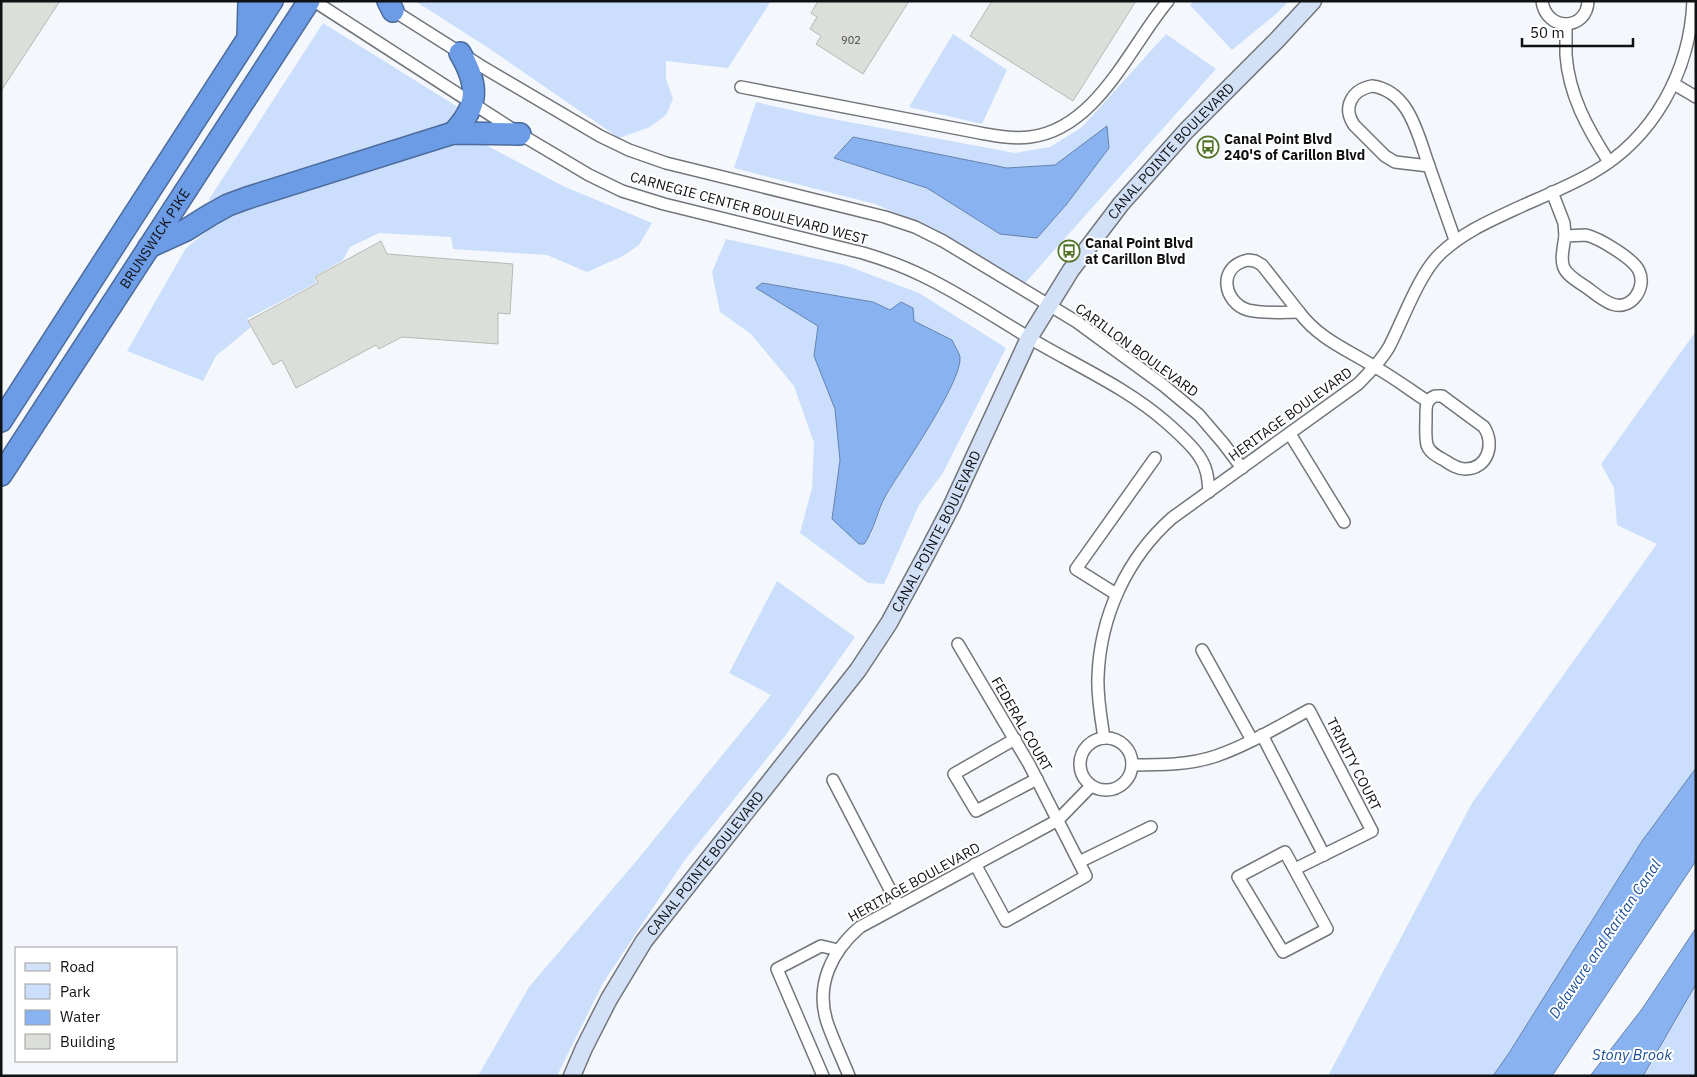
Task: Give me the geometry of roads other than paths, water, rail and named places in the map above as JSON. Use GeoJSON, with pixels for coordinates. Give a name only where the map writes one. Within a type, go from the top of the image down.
{"type":"FeatureCollection","features":[{"type":"Feature","properties":{"kind":"highway"},"geometry":{"type":"LineString","coordinates":[[248,41],[249,1]]}},
{"type":"Feature","properties":{"kind":"highway","name":"BRUNSWICK PIKE"},"geometry":{"type":"LineString","coordinates":[[1,421],[248,41],[272,1]]}},
{"type":"Feature","properties":{"kind":"highway","name":"BRUNSWICK PIKE"},"geometry":{"type":"LineString","coordinates":[[1,475],[309,1]]}},
{"type":"Feature","properties":{"kind":"highway"},"geometry":{"type":"LineString","coordinates":[[453,134],[467,117],[473,102],[473,83],[468,66],[460,53]]}},
{"type":"Feature","properties":{"kind":"highway"},"geometry":{"type":"LineString","coordinates":[[149,247],[186,230],[222,208],[247,198],[453,134],[520,134]]}},
{"type":"Feature","properties":{"kind":"street","name":"CARNEGIE CENTER BOULEVARD WEST"},"geometry":{"type":"LineString","coordinates":[[314,1],[520,134],[589,175],[622,191],[664,204],[862,252],[894,263],[925,277],[1029,338]]}},
{"type":"Feature","properties":{"kind":"street"},"geometry":{"type":"LineString","coordinates":[[741,87],[1008,138],[1031,137],[1051,132],[1074,119],[1099,95],[1124,65],[1168,1]]}},
{"type":"Feature","properties":{"kind":"street","name":"CANAL POINTE BOULEVARD"},"geometry":{"type":"LineString","coordinates":[[572,1076],[609,999],[644,942],[875,646],[948,513],[1029,338],[1071,270],[1121,204],[1186,131],[1277,40],[1313,1]]}},
{"type":"Feature","properties":{"kind":"street"},"geometry":{"type":"LineString","coordinates":[[1542,1],[1544,11],[1550,19],[1566,24],[1579,20],[1585,13],[1588,1]]}},
{"type":"Feature","properties":{"kind":"street","name":"HERITAGE BOULEVARD"},"geometry":{"type":"LineString","coordinates":[[1104,738],[1098,678],[1105,626],[1116,594],[1131,567],[1146,546],[1172,518],[1358,384],[1375,367],[1388,349],[1426,272],[1438,256],[1455,240],[1474,229],[1592,173],[1629,146],[1648,126],[1664,103],[1691,50],[1693,1]]}},
{"type":"Feature","properties":{"kind":"street","name":"CARNEGIE CENTER BOULEVARD WEST"},"geometry":{"type":"LineString","coordinates":[[387,4],[460,53],[587,129],[629,150],[666,163],[885,217],[915,227],[943,240],[1049,306]]}},
{"type":"Feature","properties":{"kind":"street"},"geometry":{"type":"LineString","coordinates":[[1566,24],[1566,55],[1570,80],[1577,104],[1587,127],[1609,162]]}},
{"type":"Feature","properties":{"kind":"street"},"geometry":{"type":"LineString","coordinates":[[1674,84],[1696,96]]}},
{"type":"Feature","properties":{"kind":"street"},"geometry":{"type":"LineString","coordinates":[[1429,166],[1395,162],[1385,156],[1351,119],[1348,110],[1354,95],[1362,88],[1382,87],[1402,103],[1411,116],[1429,166],[1455,240]]}},
{"type":"Feature","properties":{"kind":"street"},"geometry":{"type":"LineString","coordinates":[[1552,192],[1564,223],[1565,236],[1561,260],[1564,269],[1570,277],[1611,304],[1620,305],[1636,297],[1641,288],[1642,278],[1639,269],[1633,263],[1594,237],[1586,235],[1565,236]]}},
{"type":"Feature","properties":{"kind":"street"},"geometry":{"type":"LineString","coordinates":[[1299,312],[1252,310],[1239,306],[1226,285],[1228,274],[1232,267],[1241,261],[1248,260],[1262,265],[1299,312],[1319,333],[1335,345],[1375,367],[1428,401]]}},
{"type":"Feature","properties":{"kind":"street","name":"CARILLON BOULEVARD"},"geometry":{"type":"LineString","coordinates":[[1049,306],[1077,322],[1163,385],[1199,415],[1224,443],[1242,468]]}},
{"type":"Feature","properties":{"kind":"street"},"geometry":{"type":"LineString","coordinates":[[1029,338],[1121,388],[1150,408],[1198,454],[1207,472],[1209,492]]}},
{"type":"Feature","properties":{"kind":"street"},"geometry":{"type":"LineString","coordinates":[[1436,396],[1442,396],[1484,427],[1490,444],[1489,453],[1483,462],[1473,468],[1456,468],[1431,451],[1427,444],[1426,408],[1428,401],[1436,396]]}},
{"type":"Feature","properties":{"kind":"street"},"geometry":{"type":"LineString","coordinates":[[1290,434],[1344,522]]}},
{"type":"Feature","properties":{"kind":"street"},"geometry":{"type":"LineString","coordinates":[[1116,594],[1076,569],[1155,458]]}},
{"type":"Feature","properties":{"kind":"street","name":"FEDERAL COURT"},"geometry":{"type":"LineString","coordinates":[[958,644],[1015,739],[1079,862]]}},
{"type":"Feature","properties":{"kind":"street"},"geometry":{"type":"LineString","coordinates":[[1202,650],[1257,737],[1324,856]]}},
{"type":"Feature","properties":{"kind":"street","name":"TRINITY COURT"},"geometry":{"type":"LineString","coordinates":[[1132,765],[1192,762],[1216,756],[1309,710],[1372,831],[1295,869]]}},
{"type":"Feature","properties":{"kind":"street"},"geometry":{"type":"LineString","coordinates":[[1104,738],[1116,740],[1125,746],[1131,755],[1132,765],[1127,780],[1118,788],[1109,791],[1099,790],[1085,782],[1080,773],[1079,764],[1081,754],[1086,745],[1104,738]]}},
{"type":"Feature","properties":{"kind":"street"},"geometry":{"type":"LineString","coordinates":[[1015,739],[954,774],[976,811],[1037,779]]}},
{"type":"Feature","properties":{"kind":"street"},"geometry":{"type":"LineString","coordinates":[[833,780],[898,905]]}},
{"type":"Feature","properties":{"kind":"street","name":"HERITAGE BOULEVARD"},"geometry":{"type":"LineString","coordinates":[[849,1076],[827,1021],[824,1002],[825,982],[830,966],[846,939],[860,926],[1058,820],[1091,786]]}},
{"type":"Feature","properties":{"kind":"street"},"geometry":{"type":"LineString","coordinates":[[975,864],[1006,921],[1086,876],[1079,862],[1151,826]]}},
{"type":"Feature","properties":{"kind":"street"},"geometry":{"type":"LineString","coordinates":[[1285,852],[1295,869],[1327,928],[1283,952],[1238,876],[1285,852]]}},
{"type":"Feature","properties":{"kind":"street"},"geometry":{"type":"LineString","coordinates":[[824,1076],[777,969],[821,946],[838,950]]}},
{"type":"Feature","properties":{"kind":"water"},"geometry":{"type":"Polygon","coordinates":[[[1107,126],[1109,148],[1066,205],[1037,238],[1000,234],[927,188],[834,158],[853,137],[1007,168],[1055,165],[1107,126]]]}},
{"type":"Feature","properties":{"kind":"water"},"geometry":{"type":"Polygon","coordinates":[[[762,283],[873,302],[890,310],[901,302],[913,308],[914,321],[952,340],[960,357],[952,385],[942,405],[886,495],[864,544],[859,544],[832,519],[840,460],[835,409],[814,356],[818,326],[756,288],[762,283]]]}},
{"type":"Feature","properties":{"kind":"water","name":"Delaware and Raritan Canal"},"geometry":{"type":"Polygon","coordinates":[[[1696,768],[1696,861],[1552,1076],[1493,1076],[1642,841],[1696,768]]]}},
{"type":"Feature","properties":{"kind":"water","name":"Stony Brook"},"geometry":{"type":"Polygon","coordinates":[[[1696,928],[1696,984],[1643,1076],[1590,1076],[1642,1009],[1696,928]]]}},
{"type":"Feature","properties":{"kind":"place","name":"Canal Point Blvd 240'S of Carillon Blvd"},"geometry":{"type":"Point","coordinates":[1208,147]}},
{"type":"Feature","properties":{"kind":"place","name":"Canal Point Blvd at Carillon Blvd"},"geometry":{"type":"Point","coordinates":[1069,251]}}]}
